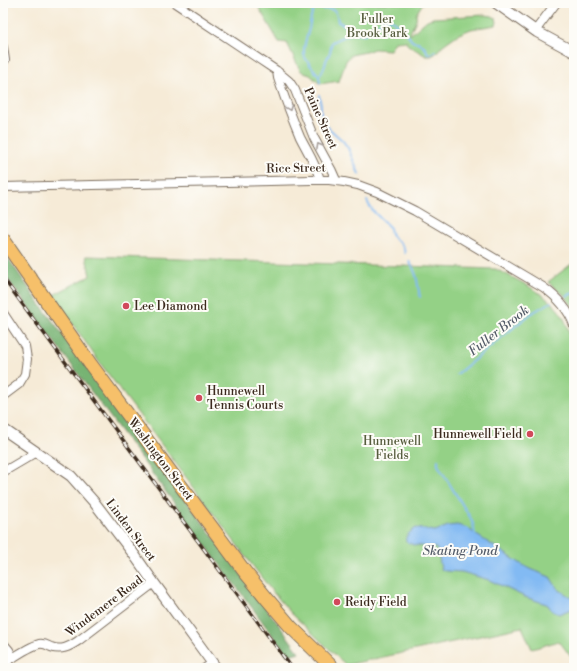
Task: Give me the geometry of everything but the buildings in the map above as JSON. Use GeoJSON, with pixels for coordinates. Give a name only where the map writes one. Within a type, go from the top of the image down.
{"type":"FeatureCollection","features":[{"type":"Feature","properties":{"kind":"main road","name":"Washington Street"},"geometry":{"type":"LineString","coordinates":[[3,239],[95,370],[245,572],[291,626],[333,668]]}},
{"type":"Feature","properties":{"kind":"street","name":"Paine Street"},"geometry":{"type":"LineString","coordinates":[[175,3],[277,71],[289,81],[295,90],[312,132],[336,180]]}},
{"type":"Feature","properties":{"kind":"street"},"geometry":{"type":"LineString","coordinates":[[496,3],[536,31],[574,52]]}},
{"type":"Feature","properties":{"kind":"street"},"geometry":{"type":"LineString","coordinates":[[536,31],[556,3]]}},
{"type":"Feature","properties":{"kind":"street"},"geometry":{"type":"LineString","coordinates":[[3,47],[4,60]]}},
{"type":"Feature","properties":{"kind":"street","name":"Paine Street"},"geometry":{"type":"LineString","coordinates":[[277,71],[280,84],[295,123],[315,165],[320,180]]}},
{"type":"Feature","properties":{"kind":"street","name":"Rice Street"},"geometry":{"type":"LineString","coordinates":[[3,187],[320,180],[336,180],[354,184],[364,187],[407,207],[539,285],[558,299],[570,314],[574,325]]}},
{"type":"Feature","properties":{"kind":"street"},"geometry":{"type":"LineString","coordinates":[[3,313],[25,346],[27,359],[25,374],[19,384],[3,396]]}},
{"type":"Feature","properties":{"kind":"street","name":"Linden Street"},"geometry":{"type":"LineString","coordinates":[[3,429],[71,476],[94,502],[133,553],[211,667]]}},
{"type":"Feature","properties":{"kind":"street"},"geometry":{"type":"LineString","coordinates":[[3,472],[37,452]]}},
{"type":"Feature","properties":{"kind":"street","name":"Windemere Road"},"geometry":{"type":"LineString","coordinates":[[3,664],[40,643],[60,649],[68,647],[154,583]]}},
{"type":"Feature","properties":{"kind":"street"},"geometry":{"type":"LineString","coordinates":[[3,643],[13,658]]}},
{"type":"Feature","properties":{"kind":"green space","name":"Fuller Brook Park"},"geometry":{"type":"Polygon","coordinates":[[[256,3],[423,3],[416,14],[416,19],[410,35],[427,20],[433,18],[485,15],[496,18],[497,22],[496,25],[471,29],[457,35],[431,56],[426,56],[408,45],[406,41],[395,42],[390,50],[374,49],[351,55],[346,61],[339,81],[320,84],[310,75],[300,70],[287,43],[279,42],[256,3]]]}},
{"type":"Feature","properties":{"kind":"green space"},"geometry":{"type":"Polygon","coordinates":[[[3,251],[37,300],[299,652],[289,655],[276,640],[3,273],[3,251]]]}},
{"type":"Feature","properties":{"kind":"green space","name":"Hunnewell Fields"},"geometry":{"type":"Polygon","coordinates":[[[86,256],[496,269],[525,284],[545,297],[560,312],[565,321],[570,335],[574,358],[574,661],[559,641],[532,649],[522,627],[346,665],[292,614],[271,590],[97,359],[53,295],[90,276],[86,256]]]}},
{"type":"Feature","properties":{"kind":"green space"},"geometry":{"type":"Polygon","coordinates":[[[574,262],[574,308],[564,295],[548,282],[574,262]]]}},
{"type":"Feature","properties":{"kind":"water","name":"Skating Pond"},"geometry":{"type":"Polygon","coordinates":[[[457,525],[468,528],[526,567],[550,577],[558,589],[572,598],[574,597],[574,608],[559,614],[552,611],[546,604],[525,597],[489,580],[462,572],[445,571],[441,569],[436,548],[414,545],[406,542],[406,537],[416,528],[435,531],[448,526],[457,525]]]}},
{"type":"Feature","properties":{"kind":"waterway"},"geometry":{"type":"LineString","coordinates":[[318,3],[311,16],[304,51],[306,59],[319,76],[320,83]]}},
{"type":"Feature","properties":{"kind":"waterway"},"geometry":{"type":"LineString","coordinates":[[317,5],[322,9],[330,9],[335,11],[338,22],[345,25],[349,34],[364,34],[373,27],[376,27],[384,18],[386,18],[394,21],[411,40],[418,42],[426,49],[428,54],[435,51]]}},
{"type":"Feature","properties":{"kind":"waterway"},"geometry":{"type":"LineString","coordinates":[[319,76],[324,69],[332,42],[349,34]]}},
{"type":"Feature","properties":{"kind":"waterway"},"geometry":{"type":"LineString","coordinates":[[319,95],[323,123],[343,141],[348,148],[359,174]]}},
{"type":"Feature","properties":{"kind":"waterway"},"geometry":{"type":"LineString","coordinates":[[367,201],[373,211],[390,228],[393,237],[401,244],[405,253]]}},
{"type":"Feature","properties":{"kind":"waterway"},"geometry":{"type":"LineString","coordinates":[[409,261],[416,274],[420,297]]}},
{"type":"Feature","properties":{"kind":"waterway","name":"Fuller Brook"},"geometry":{"type":"LineString","coordinates":[[566,296],[574,293]]}},
{"type":"Feature","properties":{"kind":"waterway","name":"Fuller Brook"},"geometry":{"type":"LineString","coordinates":[[457,374],[532,313],[551,302]]}},
{"type":"Feature","properties":{"kind":"waterway","name":"Fuller Brook"},"geometry":{"type":"LineString","coordinates":[[438,460],[438,465],[470,517],[475,535]]}},
{"type":"Feature","properties":{"kind":"railway"},"geometry":{"type":"LineString","coordinates":[[3,278],[292,668]]}},
{"type":"Feature","properties":{"kind":"place","name":"Lee Diamond"},"geometry":{"type":"Point","coordinates":[126,306]}},
{"type":"Feature","properties":{"kind":"place","name":"Hunnewell Tennis Courts"},"geometry":{"type":"Point","coordinates":[199,398]}},
{"type":"Feature","properties":{"kind":"place","name":"Hunnewell Field"},"geometry":{"type":"Point","coordinates":[530,434]}},
{"type":"Feature","properties":{"kind":"place","name":"Reidy Field"},"geometry":{"type":"Point","coordinates":[337,602]}}]}
